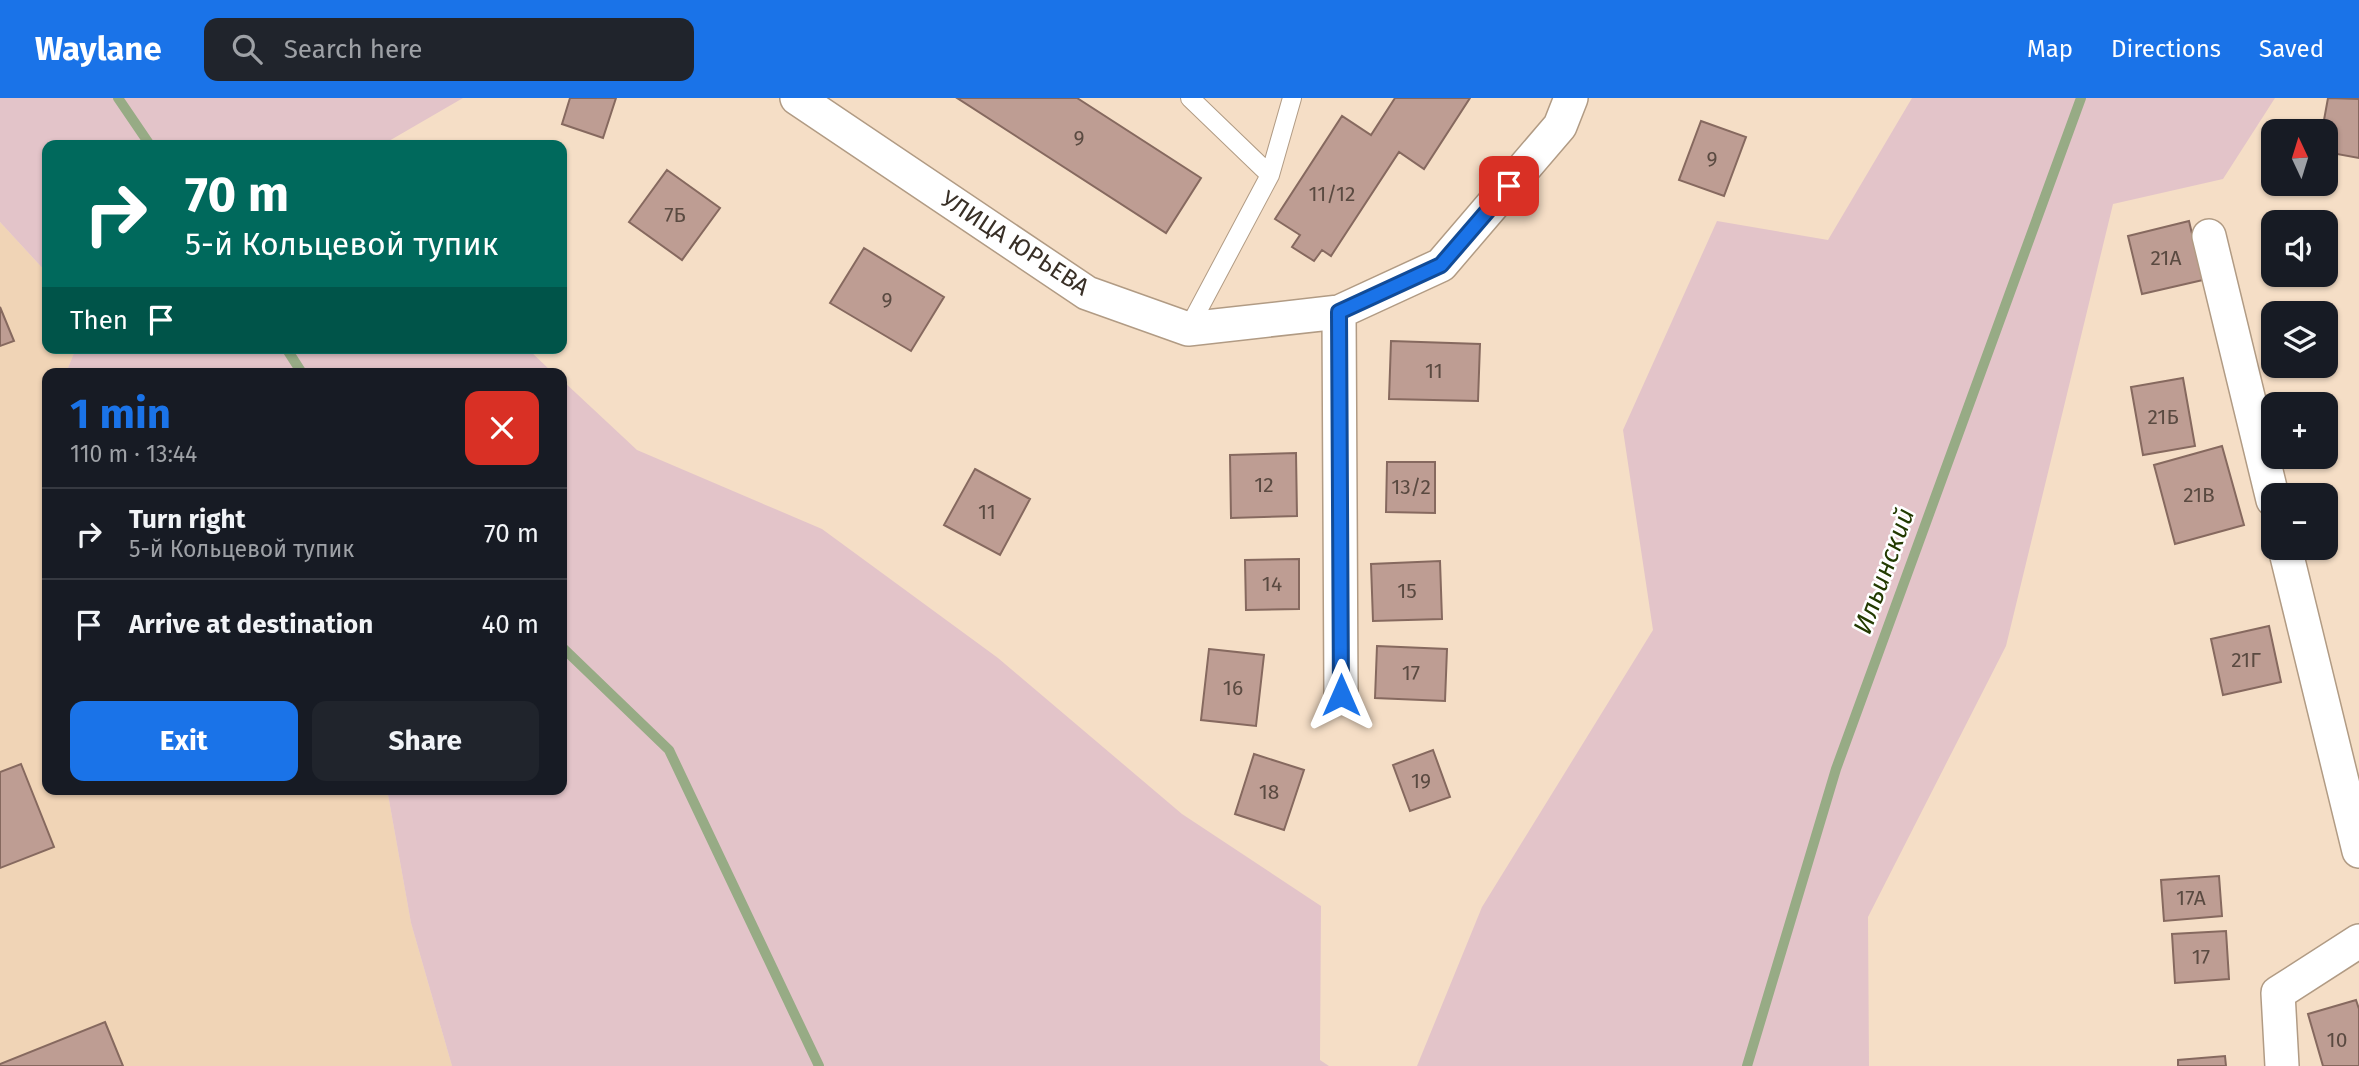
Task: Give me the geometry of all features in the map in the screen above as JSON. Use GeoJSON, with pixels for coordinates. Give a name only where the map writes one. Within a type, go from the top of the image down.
{"type":"FeatureCollection","features":[{"type":"Feature","properties":{"kind":"street","name":"УЛИЦА ЮРЬЕВА"},"geometry":{"type":"LineString","coordinates":[[797,98],[1087,293],[1188,329],[1339,312],[1441,265],[1560,126],[1571,98]]}},
{"type":"Feature","properties":{"kind":"street"},"geometry":{"type":"LineString","coordinates":[[2209,236],[2269,483]]}},
{"type":"Feature","properties":{"kind":"street"},"geometry":{"type":"LineString","coordinates":[[1339,312],[1341,695]]}},
{"type":"Feature","properties":{"kind":"street"},"geometry":{"type":"LineString","coordinates":[[2288,560],[2359,851]]}},
{"type":"Feature","properties":{"kind":"street"},"geometry":{"type":"LineString","coordinates":[[2282,1066],[2278,993],[2359,941]]}},
{"type":"Feature","properties":{"kind":"lane"},"geometry":{"type":"LineString","coordinates":[[1190,98],[1270,175]]}},
{"type":"Feature","properties":{"kind":"lane"},"geometry":{"type":"LineString","coordinates":[[1188,329],[1270,175],[1292,98]]}},
{"type":"Feature","properties":{"kind":"shaded area"},"geometry":{"type":"Polygon","coordinates":[[[0,98],[463,98],[391,140],[42,140],[42,268],[0,222],[0,98]]]}},
{"type":"Feature","properties":{"kind":"shaded area"},"geometry":{"type":"Polygon","coordinates":[[[1912,98],[2275,98],[2223,179],[2113,204],[2006,646],[1868,917],[1869,1066],[1417,1066],[1482,907],[1653,630],[1623,430],[1717,221],[1828,240],[1912,98]]]}},
{"type":"Feature","properties":{"kind":"shaded area"},"geometry":{"type":"Polygon","coordinates":[[[0,222],[42,268],[42,354],[74,354],[68,368],[42,368],[42,795],[388,795],[411,923],[452,1066],[0,1066],[0,222]]]}},
{"type":"Feature","properties":{"kind":"shaded area"},"geometry":{"type":"Polygon","coordinates":[[[74,354],[533,354],[548,368],[68,368],[74,354]]]}},
{"type":"Feature","properties":{"kind":"shaded area"},"geometry":{"type":"Polygon","coordinates":[[[567,385],[637,450],[822,529],[998,658],[1182,814],[1321,906],[1320,1060],[1329,1066],[452,1066],[411,923],[388,795],[567,795],[567,385]]]}},
{"type":"Feature","properties":{"kind":"building"},"geometry":{"type":"Polygon","coordinates":[[[570,98],[616,98],[603,138],[562,124],[570,98]]]}},
{"type":"Feature","properties":{"kind":"building"},"geometry":{"type":"Polygon","coordinates":[[[957,98],[1077,98],[1201,178],[1166,233],[957,98]]]}},
{"type":"Feature","properties":{"kind":"building"},"geometry":{"type":"Polygon","coordinates":[[[1395,98],[1470,98],[1424,169],[1399,152],[1331,256],[1322,250],[1314,261],[1292,247],[1300,235],[1275,219],[1342,116],[1371,135],[1395,98]]]}},
{"type":"Feature","properties":{"kind":"building"},"geometry":{"type":"Polygon","coordinates":[[[2328,98],[2359,99],[2359,158],[2338,154],[2338,119],[2324,119],[2328,98]]]}},
{"type":"Feature","properties":{"kind":"building"},"geometry":{"type":"Polygon","coordinates":[[[1701,121],[1746,137],[1724,196],[1679,180],[1701,121]]]}},
{"type":"Feature","properties":{"kind":"building"},"geometry":{"type":"Polygon","coordinates":[[[667,170],[720,208],[682,260],[629,222],[667,170]]]}},
{"type":"Feature","properties":{"kind":"building"},"geometry":{"type":"Polygon","coordinates":[[[2189,221],[2203,280],[2142,294],[2128,236],[2189,221]]]}},
{"type":"Feature","properties":{"kind":"building"},"geometry":{"type":"Polygon","coordinates":[[[864,248],[944,297],[911,351],[830,303],[864,248]]]}},
{"type":"Feature","properties":{"kind":"building"},"geometry":{"type":"Polygon","coordinates":[[[0,307],[14,341],[0,346],[0,307]]]}},
{"type":"Feature","properties":{"kind":"building"},"geometry":{"type":"Polygon","coordinates":[[[1391,341],[1480,344],[1478,401],[1389,399],[1391,341]]]}},
{"type":"Feature","properties":{"kind":"building"},"geometry":{"type":"Polygon","coordinates":[[[2183,378],[2195,446],[2143,455],[2131,387],[2183,378]]]}},
{"type":"Feature","properties":{"kind":"building"},"geometry":{"type":"Polygon","coordinates":[[[2222,446],[2244,525],[2175,544],[2154,465],[2222,446]]]}},
{"type":"Feature","properties":{"kind":"building"},"geometry":{"type":"Polygon","coordinates":[[[1296,453],[1297,516],[1231,518],[1230,455],[1296,453]]]}},
{"type":"Feature","properties":{"kind":"building"},"geometry":{"type":"Polygon","coordinates":[[[1387,462],[1435,462],[1435,513],[1386,512],[1387,462]]]}},
{"type":"Feature","properties":{"kind":"building"},"geometry":{"type":"Polygon","coordinates":[[[975,469],[1030,499],[1000,555],[944,525],[975,469]]]}},
{"type":"Feature","properties":{"kind":"building"},"geometry":{"type":"Polygon","coordinates":[[[1299,559],[1299,609],[1246,610],[1245,560],[1299,559]]]}},
{"type":"Feature","properties":{"kind":"building"},"geometry":{"type":"Polygon","coordinates":[[[1440,561],[1442,619],[1373,621],[1371,564],[1440,561]]]}},
{"type":"Feature","properties":{"kind":"building"},"geometry":{"type":"Polygon","coordinates":[[[2269,626],[2281,682],[2223,695],[2211,639],[2269,626]]]}},
{"type":"Feature","properties":{"kind":"building"},"geometry":{"type":"Polygon","coordinates":[[[1377,646],[1447,649],[1445,701],[1375,698],[1377,646]]]}},
{"type":"Feature","properties":{"kind":"building"},"geometry":{"type":"Polygon","coordinates":[[[1209,649],[1264,655],[1256,726],[1201,720],[1209,649]]]}},
{"type":"Feature","properties":{"kind":"building"},"geometry":{"type":"Polygon","coordinates":[[[1433,750],[1450,797],[1410,811],[1393,765],[1433,750]]]}},
{"type":"Feature","properties":{"kind":"building"},"geometry":{"type":"Polygon","coordinates":[[[1254,754],[1304,770],[1284,830],[1235,814],[1254,754]]]}},
{"type":"Feature","properties":{"kind":"building"},"geometry":{"type":"Polygon","coordinates":[[[21,764],[54,847],[0,868],[0,772],[21,764]]]}},
{"type":"Feature","properties":{"kind":"building"},"geometry":{"type":"Polygon","coordinates":[[[2219,876],[2222,916],[2164,921],[2161,880],[2219,876]]]}},
{"type":"Feature","properties":{"kind":"building"},"geometry":{"type":"Polygon","coordinates":[[[2226,931],[2229,979],[2175,983],[2172,934],[2226,931]]]}},
{"type":"Feature","properties":{"kind":"building"},"geometry":{"type":"Polygon","coordinates":[[[2356,1000],[2359,1009],[2359,1066],[2323,1066],[2308,1014],[2356,1000]]]}},
{"type":"Feature","properties":{"kind":"building"},"geometry":{"type":"Polygon","coordinates":[[[105,1022],[123,1066],[0,1066],[0,1064],[105,1022]]]}},
{"type":"Feature","properties":{"kind":"building"},"geometry":{"type":"Polygon","coordinates":[[[2225,1056],[2226,1066],[2178,1066],[2178,1060],[2225,1056]]]}},
{"type":"Feature","properties":{"kind":"waterway"},"geometry":{"type":"LineString","coordinates":[[118,98],[147,140]]}},
{"type":"Feature","properties":{"kind":"waterway","name":"Ильинский"},"geometry":{"type":"LineString","coordinates":[[1747,1066],[1836,769],[2081,98]]}},
{"type":"Feature","properties":{"kind":"waterway"},"geometry":{"type":"LineString","coordinates":[[290,354],[299,368]]}},
{"type":"Feature","properties":{"kind":"waterway"},"geometry":{"type":"LineString","coordinates":[[567,652],[669,750],[819,1066]]}},
{"type":"Feature","properties":{"kind":"route"},"geometry":{"type":"LineString","coordinates":[[1341,695],[1339,312],[1441,265],[1509,186]]}}]}
